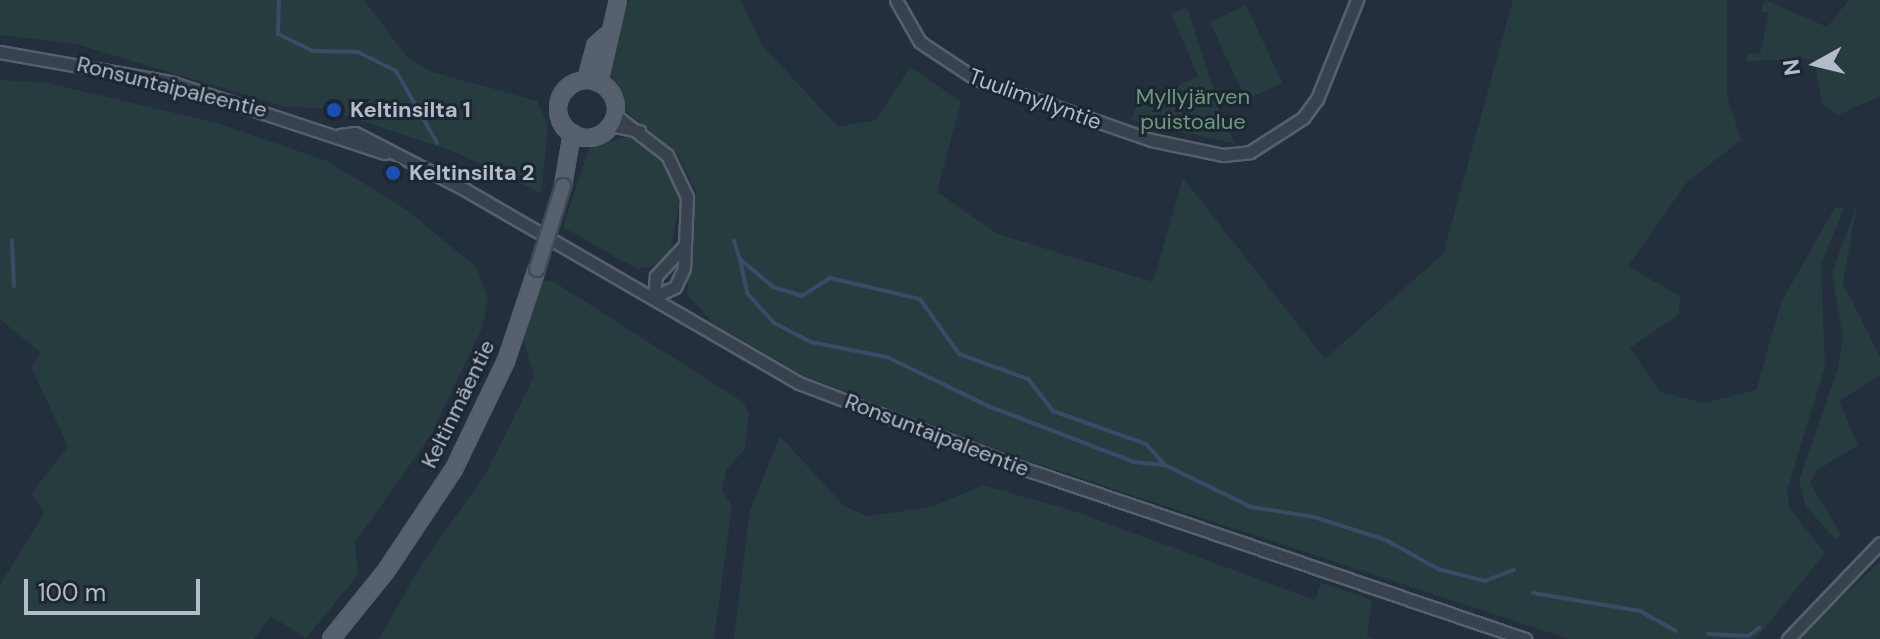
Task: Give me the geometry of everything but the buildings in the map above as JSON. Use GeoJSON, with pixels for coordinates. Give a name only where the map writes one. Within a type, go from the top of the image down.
{"type":"FeatureCollection","features":[{"type":"Feature","properties":{"kind":"main road"},"geometry":{"type":"LineString","coordinates":[[592,81],[618,0]]}},
{"type":"Feature","properties":{"kind":"main road"},"geometry":{"type":"LineString","coordinates":[[592,81],[612,95],[613,120],[578,135],[561,120],[560,100],[573,84],[592,81]]}},
{"type":"Feature","properties":{"kind":"main road","name":"Keltinmäentie"},"geometry":{"type":"LineString","coordinates":[[331,639],[386,571],[454,469],[506,361],[578,135]]}},
{"type":"Feature","properties":{"kind":"street","name":"Tuulimyllyntie"},"geometry":{"type":"LineString","coordinates":[[896,0],[920,42],[976,79],[1151,140],[1223,155],[1250,152],[1303,118],[1317,99],[1357,0]]}},
{"type":"Feature","properties":{"kind":"street","name":"Ronsuntaipaleentie"},"geometry":{"type":"LineString","coordinates":[[0,52],[170,82],[340,135],[371,153],[385,153],[464,189],[799,383],[1031,471],[1525,639]]}},
{"type":"Feature","properties":{"kind":"street"},"geometry":{"type":"LineString","coordinates":[[613,120],[639,131],[667,155],[683,184],[688,225],[683,247],[684,268],[675,287],[654,297]]}},
{"type":"Feature","properties":{"kind":"street"},"geometry":{"type":"LineString","coordinates":[[654,297],[656,276],[683,247]]}},
{"type":"Feature","properties":{"kind":"street"},"geometry":{"type":"LineString","coordinates":[[1788,639],[1880,543]]}},
{"type":"Feature","properties":{"kind":"green space"},"geometry":{"type":"Polygon","coordinates":[[[0,0],[364,0],[407,57],[432,72],[537,101],[548,125],[541,193],[452,151],[323,108],[286,107],[76,44],[0,35],[0,0]]]}},
{"type":"Feature","properties":{"kind":"green space"},"geometry":{"type":"Polygon","coordinates":[[[629,0],[741,0],[762,45],[838,127],[876,120],[910,67],[961,102],[937,192],[998,234],[1153,282],[1183,178],[1325,359],[1443,254],[1513,0],[1727,0],[1727,96],[1741,140],[1687,182],[1628,266],[1681,297],[1678,315],[1630,348],[1660,392],[1704,403],[1756,390],[1781,303],[1835,207],[1844,208],[1821,264],[1825,366],[1787,490],[1790,509],[1825,553],[1756,639],[1569,639],[1032,462],[804,376],[713,323],[687,294],[696,191],[677,154],[625,110],[610,84],[612,51],[629,0]]]}},
{"type":"Feature","properties":{"kind":"green space"},"geometry":{"type":"Polygon","coordinates":[[[1765,0],[1827,27],[1849,0],[1880,0],[1880,96],[1838,115],[1822,104],[1814,59],[1747,61],[1747,54],[1760,53],[1769,13],[1761,11],[1765,0]]]}},
{"type":"Feature","properties":{"kind":"green space"},"geometry":{"type":"Polygon","coordinates":[[[1246,5],[1282,83],[1246,100],[1210,22],[1246,5]]]}},
{"type":"Feature","properties":{"kind":"green space","name":"Myllyjärven puistoalue"},"geometry":{"type":"Polygon","coordinates":[[[1187,7],[1221,113],[1235,144],[1131,120],[1136,107],[1198,76],[1171,14],[1187,7]]]}},
{"type":"Feature","properties":{"kind":"green space"},"geometry":{"type":"Polygon","coordinates":[[[0,80],[48,83],[220,124],[327,161],[407,210],[477,268],[488,300],[482,328],[431,435],[355,542],[358,575],[306,638],[271,616],[254,639],[0,639],[0,585],[44,513],[32,493],[68,446],[31,367],[41,353],[0,319],[0,80]]]}},
{"type":"Feature","properties":{"kind":"green space"},"geometry":{"type":"Polygon","coordinates":[[[627,137],[646,143],[661,159],[680,199],[670,253],[656,265],[637,269],[563,227],[590,146],[627,137]]]}},
{"type":"Feature","properties":{"kind":"green space"},"geometry":{"type":"Polygon","coordinates":[[[1857,204],[1843,284],[1880,357],[1880,375],[1839,401],[1858,445],[1816,471],[1810,483],[1841,534],[1836,540],[1805,505],[1799,481],[1838,368],[1843,337],[1832,273],[1857,204]]]}},
{"type":"Feature","properties":{"kind":"green space"},"geometry":{"type":"Polygon","coordinates":[[[551,280],[743,402],[749,413],[745,449],[726,470],[722,490],[732,506],[714,639],[379,639],[421,565],[487,472],[534,376],[523,338],[542,282],[551,280]]]}},
{"type":"Feature","properties":{"kind":"green space"},"geometry":{"type":"Polygon","coordinates":[[[780,436],[844,506],[868,516],[932,507],[983,485],[1071,510],[1315,600],[1321,583],[1372,600],[1367,636],[1376,639],[734,639],[750,510],[780,436]]]}},
{"type":"Feature","properties":{"kind":"green space"},"geometry":{"type":"Polygon","coordinates":[[[1880,562],[1880,639],[1802,639],[1809,626],[1880,562]]]}},
{"type":"Feature","properties":{"kind":"waterway"},"geometry":{"type":"LineString","coordinates":[[279,0],[278,34],[313,51],[358,52],[396,71],[437,143]]}},
{"type":"Feature","properties":{"kind":"waterway"},"geometry":{"type":"LineString","coordinates":[[12,241],[14,286]]}},
{"type":"Feature","properties":{"kind":"waterway"},"geometry":{"type":"LineString","coordinates":[[734,241],[740,259],[773,287],[802,296],[830,278],[920,299],[959,354],[1028,379],[1053,411],[1146,444],[1165,465],[1251,507],[1314,517],[1386,540],[1438,569],[1485,581],[1514,570]]}},
{"type":"Feature","properties":{"kind":"waterway"},"geometry":{"type":"LineString","coordinates":[[740,259],[747,293],[774,323],[811,342],[887,357],[988,406],[1134,462],[1163,465]]}},
{"type":"Feature","properties":{"kind":"waterway"},"geometry":{"type":"LineString","coordinates":[[1533,593],[1640,611],[1676,631]]}},
{"type":"Feature","properties":{"kind":"waterway"},"geometry":{"type":"LineString","coordinates":[[1708,634],[1748,636],[1759,628]]}},
{"type":"Feature","properties":{"kind":"place","name":"Keltinsilta 1"},"geometry":{"type":"Point","coordinates":[334,110]}},
{"type":"Feature","properties":{"kind":"place","name":"Keltinsilta 2"},"geometry":{"type":"Point","coordinates":[393,173]}}]}
